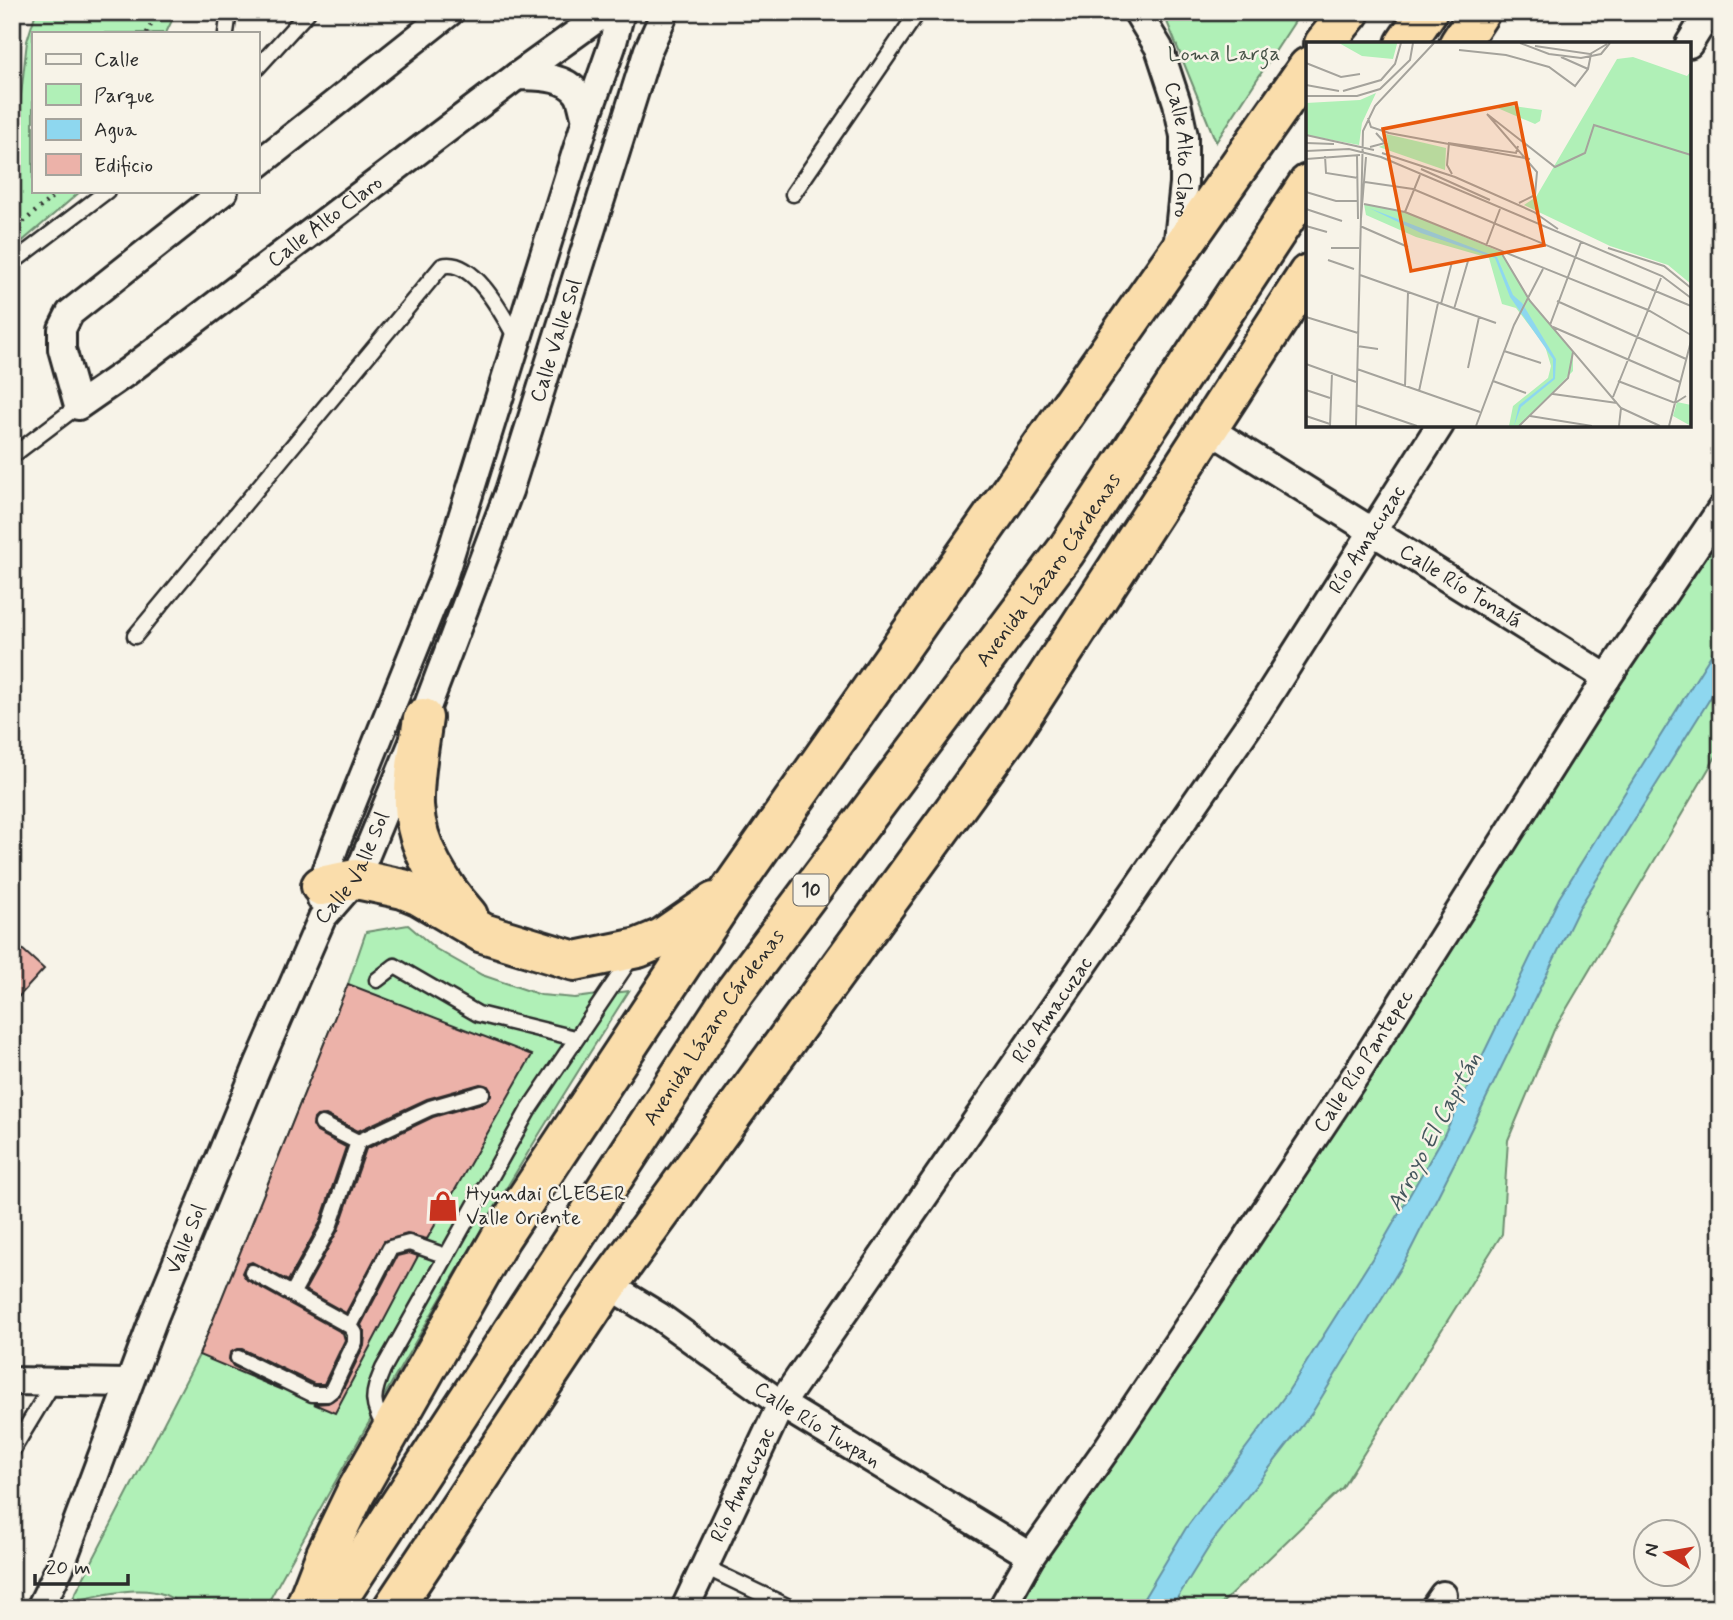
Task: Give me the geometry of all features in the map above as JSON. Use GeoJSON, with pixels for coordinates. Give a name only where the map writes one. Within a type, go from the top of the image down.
{"type":"FeatureCollection","features":[{"type":"Feature","properties":{"kind":"highway"},"geometry":{"type":"LineString","coordinates":[[1326,42],[1350,12]]}},
{"type":"Feature","properties":{"kind":"highway"},"geometry":{"type":"LineString","coordinates":[[1406,42],[1427,12]]}},
{"type":"Feature","properties":{"kind":"highway"},"geometry":{"type":"LineString","coordinates":[[1460,42],[1480,12]]}},
{"type":"Feature","properties":{"kind":"highway"},"geometry":{"type":"LineString","coordinates":[[305,1608],[326,1553],[356,1492],[501,1237],[730,891],[1306,70]]}},
{"type":"Feature","properties":{"kind":"highway","name":"Avenida Lázaro Cárdenas"},"geometry":{"type":"LineString","coordinates":[[332,1608],[734,993],[1066,551],[1306,187]]}},
{"type":"Feature","properties":{"kind":"highway"},"geometry":{"type":"LineString","coordinates":[[393,1608],[608,1285],[1014,729],[1306,277]]}},
{"type":"Feature","properties":{"kind":"highway"},"geometry":{"type":"LineString","coordinates":[[423,718],[414,807],[425,850],[445,890],[483,933]]}},
{"type":"Feature","properties":{"kind":"highway"},"geometry":{"type":"LineString","coordinates":[[333,894],[403,889],[483,933],[575,961],[638,948],[662,939],[730,891]]}},
{"type":"Feature","properties":{"kind":"highway"},"geometry":{"type":"LineString","coordinates":[[414,1608],[419,1568]]}},
{"type":"Feature","properties":{"kind":"street"},"geometry":{"type":"LineString","coordinates":[[259,163],[450,12]]}},
{"type":"Feature","properties":{"kind":"street","name":"Calle Alto Claro"},"geometry":{"type":"LineString","coordinates":[[78,406],[606,12]]}},
{"type":"Feature","properties":{"kind":"street","name":"Calle Valle Sol"},"geometry":{"type":"LineString","coordinates":[[333,894],[442,581],[621,12]]}},
{"type":"Feature","properties":{"kind":"street","name":"Calle Valle Sol"},"geometry":{"type":"LineString","coordinates":[[333,894],[423,718],[509,491],[648,50],[665,12]]}},
{"type":"Feature","properties":{"kind":"street","name":"Calle Alto Claro"},"geometry":{"type":"LineString","coordinates":[[1137,12],[1159,48],[1177,103],[1184,136],[1184,183],[1176,254]]}},
{"type":"Feature","properties":{"kind":"street"},"geometry":{"type":"LineString","coordinates":[[1690,42],[1709,12]]}},
{"type":"Feature","properties":{"kind":"street"},"geometry":{"type":"LineString","coordinates":[[517,76],[545,77],[570,86],[578,94],[586,120]]}},
{"type":"Feature","properties":{"kind":"street"},"geometry":{"type":"LineString","coordinates":[[78,406],[61,337],[70,313],[223,192]]}},
{"type":"Feature","properties":{"kind":"street","name":"Río Amacuzac"},"geometry":{"type":"LineString","coordinates":[[685,1608],[781,1404],[1258,712],[1439,427]]}},
{"type":"Feature","properties":{"kind":"street","name":"Calle Río Tonalá"},"geometry":{"type":"LineString","coordinates":[[1207,428],[1607,678]]}},
{"type":"Feature","properties":{"kind":"street","name":"Calle Río Pantepec"},"geometry":{"type":"LineString","coordinates":[[1002,1608],[1031,1556],[1108,1447],[1359,1070],[1607,678],[1719,513]]}},
{"type":"Feature","properties":{"kind":"street","name":"Valle Sol"},"geometry":{"type":"LineString","coordinates":[[40,1608],[61,1565],[128,1383],[254,1076],[333,894]]}},
{"type":"Feature","properties":{"kind":"street","name":"Calle Río Tuxpan"},"geometry":{"type":"LineString","coordinates":[[608,1285],[659,1316],[781,1404],[1031,1556]]}},
{"type":"Feature","properties":{"kind":"street"},"geometry":{"type":"LineString","coordinates":[[12,1381],[128,1383]]}},
{"type":"Feature","properties":{"kind":"street","name":"Valle Sol"},"geometry":{"type":"LineString","coordinates":[[54,1608],[61,1565]]}},
{"type":"Feature","properties":{"kind":"lane"},"geometry":{"type":"LineString","coordinates":[[226,32],[229,12]]}},
{"type":"Feature","properties":{"kind":"lane"},"geometry":{"type":"LineString","coordinates":[[259,66],[308,12]]}},
{"type":"Feature","properties":{"kind":"lane"},"geometry":{"type":"LineString","coordinates":[[793,194],[918,12]]}},
{"type":"Feature","properties":{"kind":"lane"},"geometry":{"type":"LineString","coordinates":[[12,263],[106,192]]}},
{"type":"Feature","properties":{"kind":"lane"},"geometry":{"type":"LineString","coordinates":[[135,636],[442,266],[450,264],[468,272],[495,301],[517,342]]}},
{"type":"Feature","properties":{"kind":"lane"},"geometry":{"type":"LineString","coordinates":[[12,456],[78,406]]}},
{"type":"Feature","properties":{"kind":"lane"},"geometry":{"type":"LineString","coordinates":[[388,1434],[373,1404],[374,1389],[383,1369],[530,1109],[575,1038],[638,948]]}},
{"type":"Feature","properties":{"kind":"lane"},"geometry":{"type":"LineString","coordinates":[[377,980],[395,966],[478,1014],[575,1038]]}},
{"type":"Feature","properties":{"kind":"lane"},"geometry":{"type":"LineString","coordinates":[[292,1294],[329,1227],[358,1142],[429,1108],[482,1093]]}},
{"type":"Feature","properties":{"kind":"lane"},"geometry":{"type":"LineString","coordinates":[[322,1124],[358,1142]]}},
{"type":"Feature","properties":{"kind":"lane"},"geometry":{"type":"LineString","coordinates":[[350,1326],[390,1248],[410,1243],[446,1256]]}},
{"type":"Feature","properties":{"kind":"lane"},"geometry":{"type":"LineString","coordinates":[[238,1358],[312,1394],[327,1394],[332,1390],[355,1342],[355,1333],[350,1326],[252,1272]]}},
{"type":"Feature","properties":{"kind":"lane"},"geometry":{"type":"LineString","coordinates":[[12,1451],[53,1383]]}},
{"type":"Feature","properties":{"kind":"lane"},"geometry":{"type":"LineString","coordinates":[[705,1567],[791,1608]]}},
{"type":"Feature","properties":{"kind":"path"},"geometry":{"type":"LineString","coordinates":[[148,32],[158,12]]}},
{"type":"Feature","properties":{"kind":"path"},"geometry":{"type":"LineString","coordinates":[[12,231],[58,192]]}},
{"type":"Feature","properties":{"kind":"green space"},"geometry":{"type":"Polygon","coordinates":[[[36,12],[176,12],[166,32],[32,32],[32,192],[80,192],[12,250],[12,177],[27,41],[36,12]]]}},
{"type":"Feature","properties":{"kind":"green space","name":"Loma Larga"},"geometry":{"type":"Polygon","coordinates":[[[1163,12],[1301,12],[1216,142],[1163,12]]]}},
{"type":"Feature","properties":{"kind":"green space"},"geometry":{"type":"Polygon","coordinates":[[[1721,514],[1721,748],[1554,1030],[1508,1140],[1502,1234],[1342,1488],[1217,1608],[1002,1608],[1721,514]]]}},
{"type":"Feature","properties":{"kind":"green space"},"geometry":{"type":"Polygon","coordinates":[[[408,925],[436,949],[482,975],[541,995],[575,998],[629,991],[442,1296],[265,1608],[181,1608],[160,1593],[146,1591],[114,1593],[71,1602],[199,1355],[348,984],[366,932],[408,925]]]}},
{"type":"Feature","properties":{"kind":"water"},"geometry":{"type":"Polygon","coordinates":[[[1721,639],[1721,681],[1579,908],[1407,1257],[1312,1413],[1212,1542],[1171,1608],[1138,1608],[1186,1528],[1287,1393],[1382,1243],[1442,1139],[1559,898],[1721,639]]]}},
{"type":"Feature","properties":{"kind":"building"},"geometry":{"type":"Polygon","coordinates":[[[12,940],[44,969],[12,1004],[12,940]]]}},
{"type":"Feature","properties":{"kind":"building"},"geometry":{"type":"Polygon","coordinates":[[[348,984],[532,1055],[427,1239],[407,1234],[384,1241],[346,1313],[305,1290],[338,1230],[366,1149],[433,1117],[485,1102],[491,1096],[491,1091],[488,1086],[480,1084],[427,1099],[358,1131],[326,1115],[314,1119],[313,1125],[317,1132],[346,1147],[320,1223],[288,1281],[252,1262],[246,1264],[242,1273],[247,1280],[343,1333],[345,1340],[324,1384],[314,1384],[242,1349],[230,1353],[229,1359],[233,1366],[282,1390],[199,1355],[348,984]]]}},
{"type":"Feature","properties":{"kind":"building"},"geometry":{"type":"Polygon","coordinates":[[[409,1253],[418,1256],[335,1413],[314,1404],[328,1403],[340,1395],[364,1346],[365,1333],[361,1325],[397,1256],[409,1253]]]}},
{"type":"Feature","properties":{"kind":"place","name":"Hyundai CLEBER Valle Oriente"},"geometry":{"type":"Point","coordinates":[443,1206]}},
{"type":"Feature","properties":{"kind":"water label","name":"Arroyo El Capitán"},"geometry":{"type":"Point","coordinates":[1435,1132]}}]}
